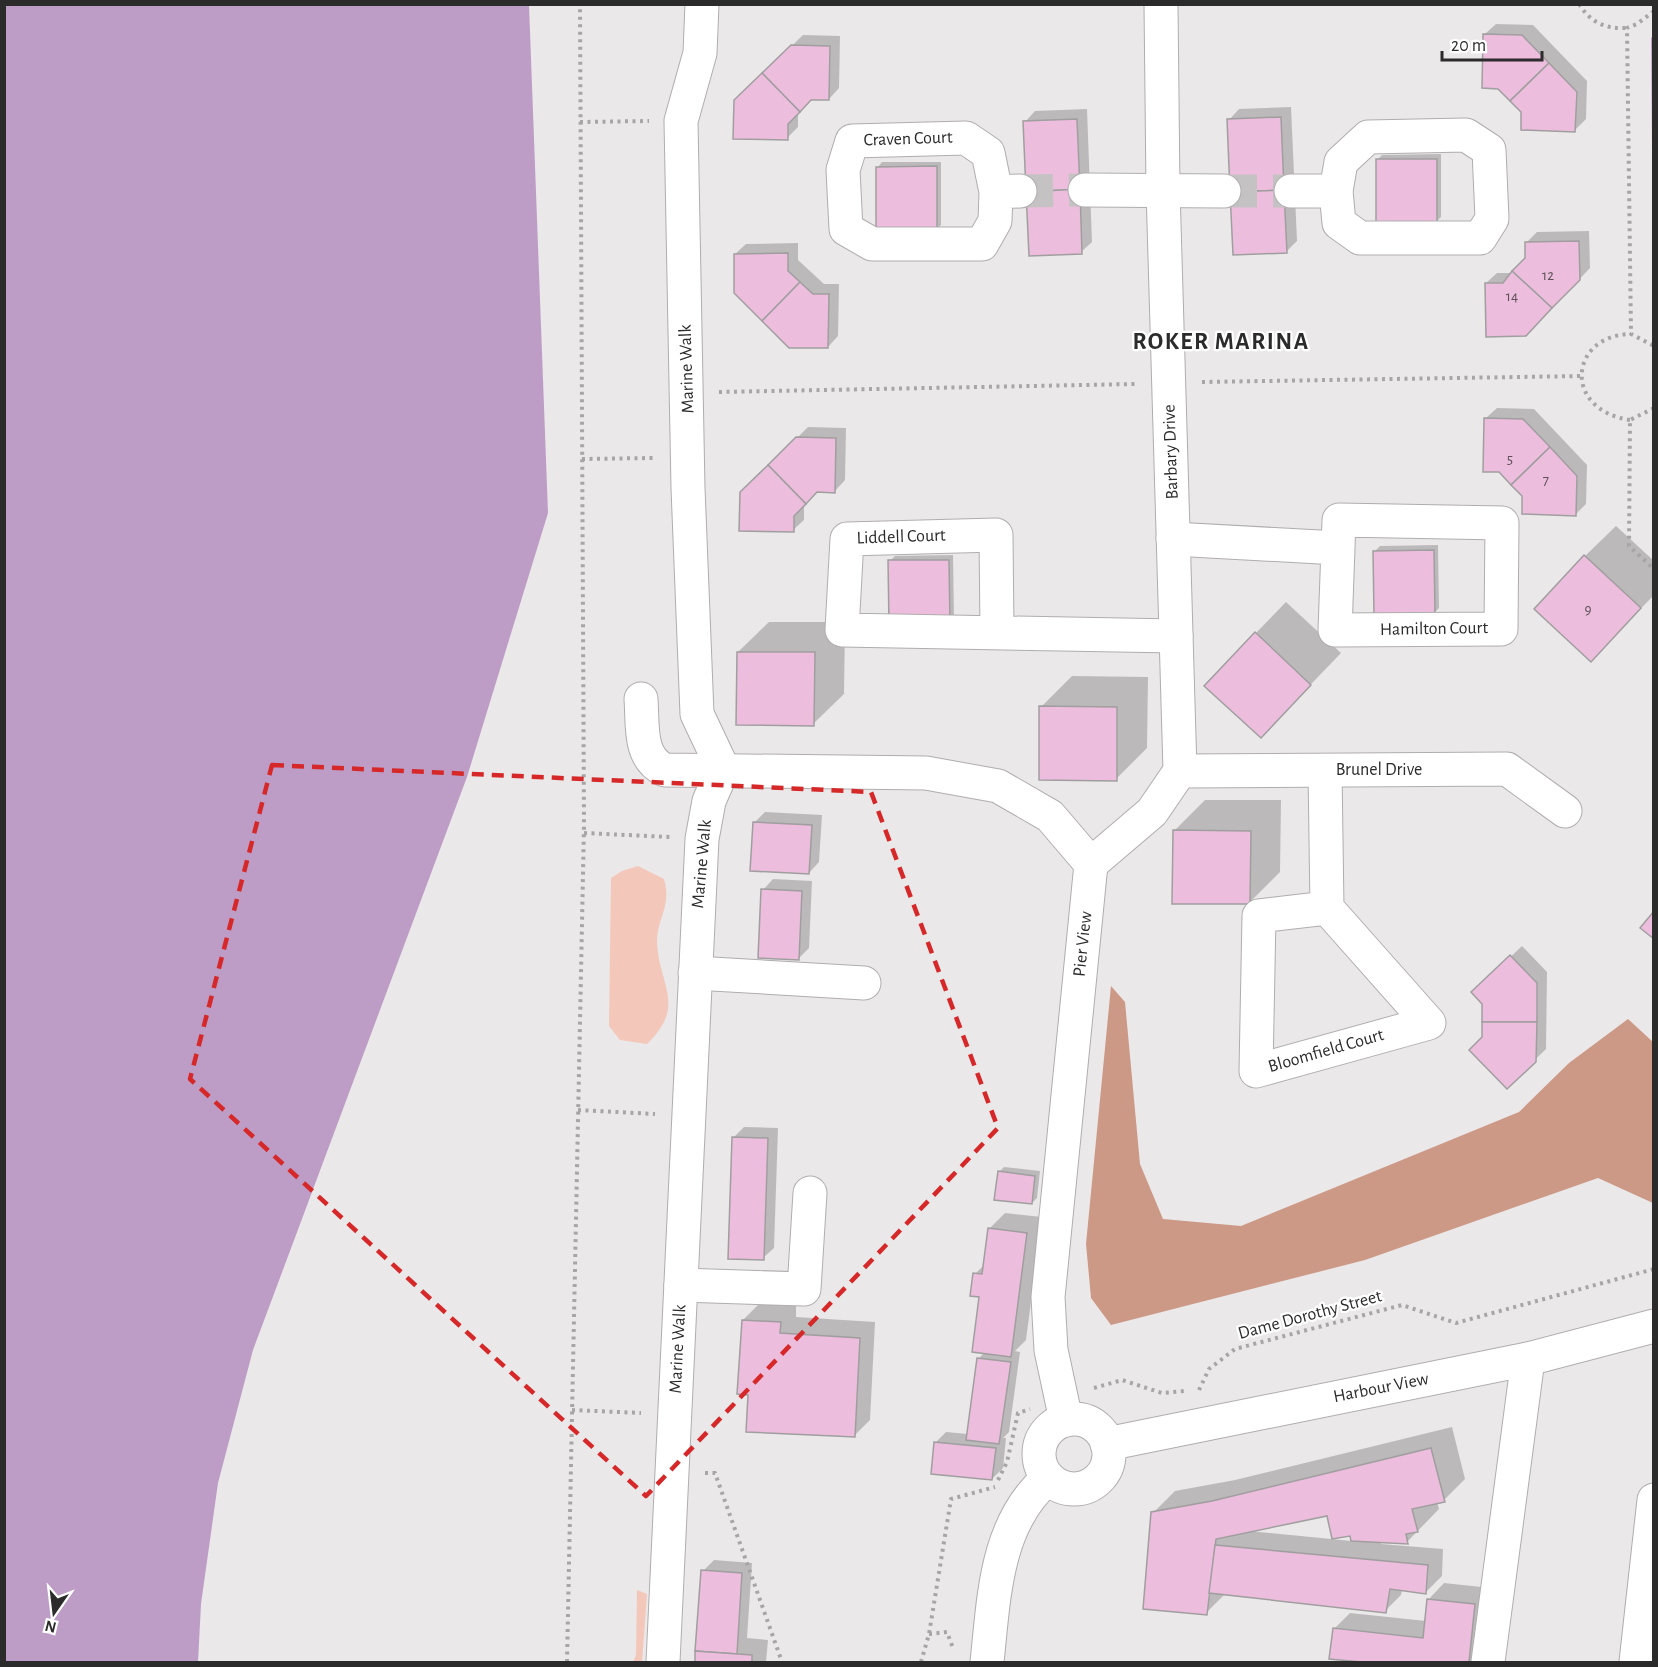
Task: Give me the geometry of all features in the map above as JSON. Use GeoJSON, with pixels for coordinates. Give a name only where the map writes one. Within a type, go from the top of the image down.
{"type":"FeatureCollection","features":[{"type":"Feature","properties":{"kind":"street","name":"Marine Walk"},"geometry":{"type":"LineString","coordinates":[[663,1662],[702,839],[709,801],[723,769],[697,714],[688,456],[681,121],[700,53],[702,4]]}},
{"type":"Feature","properties":{"kind":"street","name":"Barbary Drive"},"geometry":{"type":"LineString","coordinates":[[1161,4],[1163,189],[1179,771]]}},
{"type":"Feature","properties":{"kind":"street"},"geometry":{"type":"LineString","coordinates":[[1467,135],[1489,150],[1492,219],[1480,238],[1360,238],[1339,223],[1336,191],[1341,162],[1368,137],[1467,135]]}},
{"type":"Feature","properties":{"kind":"street","name":"Craven Court"},"geometry":{"type":"LineString","coordinates":[[966,138],[988,153],[1008,192],[982,244],[872,244],[846,229],[843,170],[852,141],[966,138]]}},
{"type":"Feature","properties":{"kind":"street"},"geometry":{"type":"LineString","coordinates":[[1085,190],[1224,191]]}},
{"type":"Feature","properties":{"kind":"street"},"geometry":{"type":"LineString","coordinates":[[1291,190],[1336,191]]}},
{"type":"Feature","properties":{"kind":"street","name":"Hamilton Court"},"geometry":{"type":"LineString","coordinates":[[1339,520],[1502,523],[1501,628],[1335,630],[1338,548],[1339,520]]}},
{"type":"Feature","properties":{"kind":"street","name":"Liddell Court"},"geometry":{"type":"LineString","coordinates":[[997,633],[996,535],[847,539],[842,630],[997,633],[1176,636]]}},
{"type":"Feature","properties":{"kind":"street"},"geometry":{"type":"LineString","coordinates":[[1173,539],[1338,548]]}},
{"type":"Feature","properties":{"kind":"street"},"geometry":{"type":"LineString","coordinates":[[641,699],[647,756],[654,765],[665,770],[926,773],[998,786],[1050,816],[1091,864],[1152,812],[1179,771]]}},
{"type":"Feature","properties":{"kind":"street","name":"Brunel Drive"},"geometry":{"type":"LineString","coordinates":[[1179,771],[1507,769],[1564,811]]}},
{"type":"Feature","properties":{"kind":"street"},"geometry":{"type":"LineString","coordinates":[[1325,771],[1327,908]]}},
{"type":"Feature","properties":{"kind":"street","name":"Pier View"},"geometry":{"type":"LineString","coordinates":[[1066,1420],[1051,1350],[1048,1297],[1091,864]]}},
{"type":"Feature","properties":{"kind":"street","name":"Bloomfield Court"},"geometry":{"type":"LineString","coordinates":[[1327,908],[1429,1023],[1256,1071],[1258,916],[1327,908]]}},
{"type":"Feature","properties":{"kind":"street"},"geometry":{"type":"LineString","coordinates":[[695,973],[864,982]]}},
{"type":"Feature","properties":{"kind":"street"},"geometry":{"type":"LineString","coordinates":[[681,1285],[804,1288],[810,1193]]}},
{"type":"Feature","properties":{"kind":"street","name":"Harbour View"},"geometry":{"type":"LineString","coordinates":[[1107,1444],[1528,1359],[1653,1326]]}},
{"type":"Feature","properties":{"kind":"street"},"geometry":{"type":"LineString","coordinates":[[1488,1662],[1528,1359]]}},
{"type":"Feature","properties":{"kind":"street"},"geometry":{"type":"LineString","coordinates":[[1066,1420],[1087,1421],[1103,1434],[1107,1444],[1107,1467],[1092,1484],[1080,1488],[1069,1488],[1048,1478],[1039,1460],[1042,1439],[1048,1430],[1066,1420]]}},
{"type":"Feature","properties":{"kind":"street"},"geometry":{"type":"LineString","coordinates":[[987,1662],[997,1567],[1013,1527],[1039,1486],[1048,1478]]}},
{"type":"Feature","properties":{"kind":"street"},"geometry":{"type":"LineString","coordinates":[[1636,1662],[1653,1500]]}},
{"type":"Feature","properties":{"kind":"path"},"geometry":{"type":"LineString","coordinates":[[567,1662],[584,833],[580,4]]}},
{"type":"Feature","properties":{"kind":"path"},"geometry":{"type":"LineString","coordinates":[[1579,4],[1590,19],[1599,24],[1627,28],[1637,24],[1653,11]]}},
{"type":"Feature","properties":{"kind":"path"},"geometry":{"type":"LineString","coordinates":[[1627,28],[1631,334]]}},
{"type":"Feature","properties":{"kind":"path"},"geometry":{"type":"LineString","coordinates":[[580,122],[681,121]]}},
{"type":"Feature","properties":{"kind":"path"},"geometry":{"type":"LineString","coordinates":[[1653,346],[1631,334],[1618,334],[1604,340],[1591,350],[1582,376],[1587,394],[1599,410],[1611,417],[1630,420],[1653,408]]}},
{"type":"Feature","properties":{"kind":"path"},"geometry":{"type":"LineString","coordinates":[[1630,420],[1629,546],[1653,569]]}},
{"type":"Feature","properties":{"kind":"path"},"geometry":{"type":"LineString","coordinates":[[582,459],[688,456]]}},
{"type":"Feature","properties":{"kind":"path"},"geometry":{"type":"LineString","coordinates":[[584,833],[702,839]]}},
{"type":"Feature","properties":{"kind":"path"},"geometry":{"type":"LineString","coordinates":[[578,1110],[689,1116]]}},
{"type":"Feature","properties":{"kind":"path","name":"Dame Dorothy Street"},"geometry":{"type":"LineString","coordinates":[[1199,1390],[1209,1369],[1235,1349],[1246,1346],[1402,1305],[1456,1323],[1653,1269]]}},
{"type":"Feature","properties":{"kind":"path"},"geometry":{"type":"LineString","coordinates":[[572,1410],[675,1414]]}},
{"type":"Feature","properties":{"kind":"path"},"geometry":{"type":"LineString","coordinates":[[715,1473],[782,1662]]}},
{"type":"Feature","properties":{"kind":"path"},"geometry":{"type":"LineString","coordinates":[[921,1662],[929,1634],[948,1632],[955,1653]]}},
{"type":"Feature","properties":{"kind":"highlighted area"},"geometry":{"type":"Polygon","coordinates":[[[272,765],[871,792],[998,1128],[646,1496],[190,1079],[272,765]]]}},
{"type":"Feature","properties":{"kind":"shaded area"},"geometry":{"type":"Polygon","coordinates":[[[5,4],[529,5],[548,513],[467,777],[253,1350],[218,1483],[201,1604],[198,1662],[5,1662],[5,4]]]}},
{"type":"Feature","properties":{"kind":"shaded area"},"geometry":{"type":"Polygon","coordinates":[[[1653,36],[1653,258],[1651,38],[1653,36]]]}},
{"type":"Feature","properties":{"kind":"shaded area"},"geometry":{"type":"Polygon","coordinates":[[[638,866],[664,879],[666,889],[657,942],[668,995],[668,1006],[666,1018],[647,1044],[620,1040],[609,1026],[611,878],[622,871],[638,866]]]}},
{"type":"Feature","properties":{"kind":"shaded area"},"geometry":{"type":"Polygon","coordinates":[[[1111,986],[1125,1002],[1140,1164],[1163,1219],[1241,1226],[1519,1112],[1569,1063],[1628,1019],[1653,1042],[1653,1203],[1598,1178],[1365,1260],[1111,1325],[1091,1298],[1086,1244],[1111,986]]]}},
{"type":"Feature","properties":{"kind":"shaded area"},"geometry":{"type":"Polygon","coordinates":[[[637,1590],[647,1594],[642,1662],[633,1662],[636,1655],[637,1590]]]}},
{"type":"Feature","properties":{"kind":"building"},"geometry":{"type":"Polygon","coordinates":[[[1483,34],[1522,35],[1549,63],[1510,101],[1498,89],[1482,88],[1483,34]]]}},
{"type":"Feature","properties":{"kind":"building"},"geometry":{"type":"Polygon","coordinates":[[[791,45],[830,46],[829,100],[811,100],[800,112],[762,73],[791,45]]]}},
{"type":"Feature","properties":{"kind":"building"},"geometry":{"type":"Polygon","coordinates":[[[1549,63],[1577,92],[1575,132],[1521,130],[1521,112],[1510,101],[1549,63]]]}},
{"type":"Feature","properties":{"kind":"building"},"geometry":{"type":"Polygon","coordinates":[[[762,73],[800,112],[788,124],[788,140],[733,139],[734,100],[762,73]]]}},
{"type":"Feature","properties":{"kind":"building"},"geometry":{"type":"Polygon","coordinates":[[[1281,117],[1284,190],[1230,192],[1227,119],[1281,117]]]}},
{"type":"Feature","properties":{"kind":"building"},"geometry":{"type":"Polygon","coordinates":[[[1077,119],[1080,189],[1026,192],[1023,121],[1077,119]]]}},
{"type":"Feature","properties":{"kind":"building"},"geometry":{"type":"Polygon","coordinates":[[[1376,159],[1437,159],[1437,224],[1376,224],[1376,159]]]}},
{"type":"Feature","properties":{"kind":"building"},"geometry":{"type":"Polygon","coordinates":[[[937,166],[937,232],[876,232],[876,167],[937,166]]]}},
{"type":"Feature","properties":{"kind":"building"},"geometry":{"type":"Polygon","coordinates":[[[1080,189],[1082,254],[1029,256],[1026,192],[1080,189]]]}},
{"type":"Feature","properties":{"kind":"building"},"geometry":{"type":"Polygon","coordinates":[[[1284,190],[1287,253],[1233,255],[1230,192],[1284,190]]]}},
{"type":"Feature","properties":{"kind":"building"},"geometry":{"type":"Polygon","coordinates":[[[1579,241],[1580,280],[1552,308],[1512,271],[1525,258],[1525,242],[1579,241]]]}},
{"type":"Feature","properties":{"kind":"building"},"geometry":{"type":"Polygon","coordinates":[[[788,253],[788,271],[800,282],[762,321],[734,293],[734,254],[788,253]]]}},
{"type":"Feature","properties":{"kind":"building"},"geometry":{"type":"Polygon","coordinates":[[[1512,271],[1552,308],[1526,336],[1486,337],[1485,283],[1503,283],[1512,271]]]}},
{"type":"Feature","properties":{"kind":"building"},"geometry":{"type":"Polygon","coordinates":[[[800,282],[813,294],[829,294],[828,348],[789,348],[762,321],[800,282]]]}},
{"type":"Feature","properties":{"kind":"building"},"geometry":{"type":"Polygon","coordinates":[[[1484,418],[1523,419],[1550,447],[1511,485],[1499,472],[1483,472],[1484,418]]]}},
{"type":"Feature","properties":{"kind":"building"},"geometry":{"type":"Polygon","coordinates":[[[796,437],[836,438],[835,493],[817,492],[806,504],[768,465],[796,437]]]}},
{"type":"Feature","properties":{"kind":"building"},"geometry":{"type":"Polygon","coordinates":[[[1550,447],[1577,476],[1576,516],[1522,514],[1522,496],[1511,485],[1550,447]]]}},
{"type":"Feature","properties":{"kind":"building"},"geometry":{"type":"Polygon","coordinates":[[[768,465],[806,504],[794,516],[794,532],[739,531],[740,492],[768,465]]]}},
{"type":"Feature","properties":{"kind":"building"},"geometry":{"type":"Polygon","coordinates":[[[1434,550],[1435,615],[1374,615],[1373,551],[1434,550]]]}},
{"type":"Feature","properties":{"kind":"building"},"geometry":{"type":"Polygon","coordinates":[[[1584,555],[1641,608],[1591,662],[1534,609],[1584,555]]]}},
{"type":"Feature","properties":{"kind":"building"},"geometry":{"type":"Polygon","coordinates":[[[888,560],[949,560],[950,625],[889,626],[888,560]]]}},
{"type":"Feature","properties":{"kind":"building"},"geometry":{"type":"Polygon","coordinates":[[[1255,632],[1311,685],[1261,738],[1204,686],[1255,632]]]}},
{"type":"Feature","properties":{"kind":"building"},"geometry":{"type":"Polygon","coordinates":[[[737,652],[815,652],[814,726],[736,725],[737,652]]]}},
{"type":"Feature","properties":{"kind":"building"},"geometry":{"type":"Polygon","coordinates":[[[1039,706],[1117,707],[1117,781],[1039,780],[1039,706]]]}},
{"type":"Feature","properties":{"kind":"building"},"geometry":{"type":"Polygon","coordinates":[[[753,822],[812,825],[809,874],[750,871],[753,822]]]}},
{"type":"Feature","properties":{"kind":"building"},"geometry":{"type":"Polygon","coordinates":[[[1173,830],[1251,831],[1250,904],[1172,904],[1173,830]]]}},
{"type":"Feature","properties":{"kind":"building"},"geometry":{"type":"Polygon","coordinates":[[[761,889],[802,891],[799,960],[758,958],[761,889]]]}},
{"type":"Feature","properties":{"kind":"building"},"geometry":{"type":"Polygon","coordinates":[[[1654,911],[1654,939],[1640,928],[1654,911]]]}},
{"type":"Feature","properties":{"kind":"building"},"geometry":{"type":"Polygon","coordinates":[[[1510,955],[1537,983],[1537,1022],[1482,1022],[1482,1004],[1471,992],[1510,955]]]}},
{"type":"Feature","properties":{"kind":"building"},"geometry":{"type":"Polygon","coordinates":[[[1482,1022],[1537,1022],[1536,1062],[1507,1089],[1469,1050],[1482,1037],[1482,1022]]]}},
{"type":"Feature","properties":{"kind":"building"},"geometry":{"type":"Polygon","coordinates":[[[732,1137],[768,1138],[764,1260],[728,1259],[732,1137]]]}},
{"type":"Feature","properties":{"kind":"building"},"geometry":{"type":"Polygon","coordinates":[[[998,1171],[1035,1176],[1032,1204],[994,1200],[998,1171]]]}},
{"type":"Feature","properties":{"kind":"building"},"geometry":{"type":"Polygon","coordinates":[[[988,1228],[1027,1233],[1011,1357],[972,1352],[979,1297],[970,1296],[973,1273],[982,1274],[988,1228]]]}},
{"type":"Feature","properties":{"kind":"building"},"geometry":{"type":"Polygon","coordinates":[[[742,1320],[781,1322],[780,1333],[860,1338],[855,1437],[746,1432],[748,1395],[737,1394],[742,1320]]]}},
{"type":"Feature","properties":{"kind":"building"},"geometry":{"type":"Polygon","coordinates":[[[977,1358],[1011,1362],[999,1444],[966,1440],[977,1358]]]}},
{"type":"Feature","properties":{"kind":"building"},"geometry":{"type":"Polygon","coordinates":[[[934,1442],[996,1448],[992,1480],[931,1474],[934,1442]]]}},
{"type":"Feature","properties":{"kind":"building"},"geometry":{"type":"Polygon","coordinates":[[[1431,1448],[1445,1502],[1412,1509],[1418,1532],[1406,1534],[1408,1544],[1351,1541],[1350,1536],[1332,1539],[1327,1516],[1216,1539],[1207,1615],[1143,1609],[1151,1512],[1212,1501],[1431,1448]]]}},
{"type":"Feature","properties":{"kind":"building"},"geometry":{"type":"Polygon","coordinates":[[[1215,1545],[1428,1565],[1426,1594],[1390,1589],[1386,1613],[1209,1593],[1215,1545]]]}},
{"type":"Feature","properties":{"kind":"building"},"geometry":{"type":"Polygon","coordinates":[[[701,1570],[742,1573],[737,1654],[695,1651],[701,1570]]]}},
{"type":"Feature","properties":{"kind":"building"},"geometry":{"type":"Polygon","coordinates":[[[1427,1599],[1475,1604],[1469,1662],[1362,1662],[1329,1659],[1333,1628],[1423,1638],[1427,1599]]]}},
{"type":"Feature","properties":{"kind":"building"},"geometry":{"type":"Polygon","coordinates":[[[695,1651],[752,1655],[752,1662],[695,1662],[695,1651]]]}},
{"type":"Feature","properties":{"kind":"tunnel"},"geometry":{"type":"LineString","coordinates":[[1020,191],[1085,190]]}},
{"type":"Feature","properties":{"kind":"tunnel"},"geometry":{"type":"LineString","coordinates":[[1224,191],[1291,191]]}},
{"type":"Feature","properties":{"kind":"district","name":"ROKER MARINA"},"geometry":{"type":"Point","coordinates":[1221,342]}}]}
